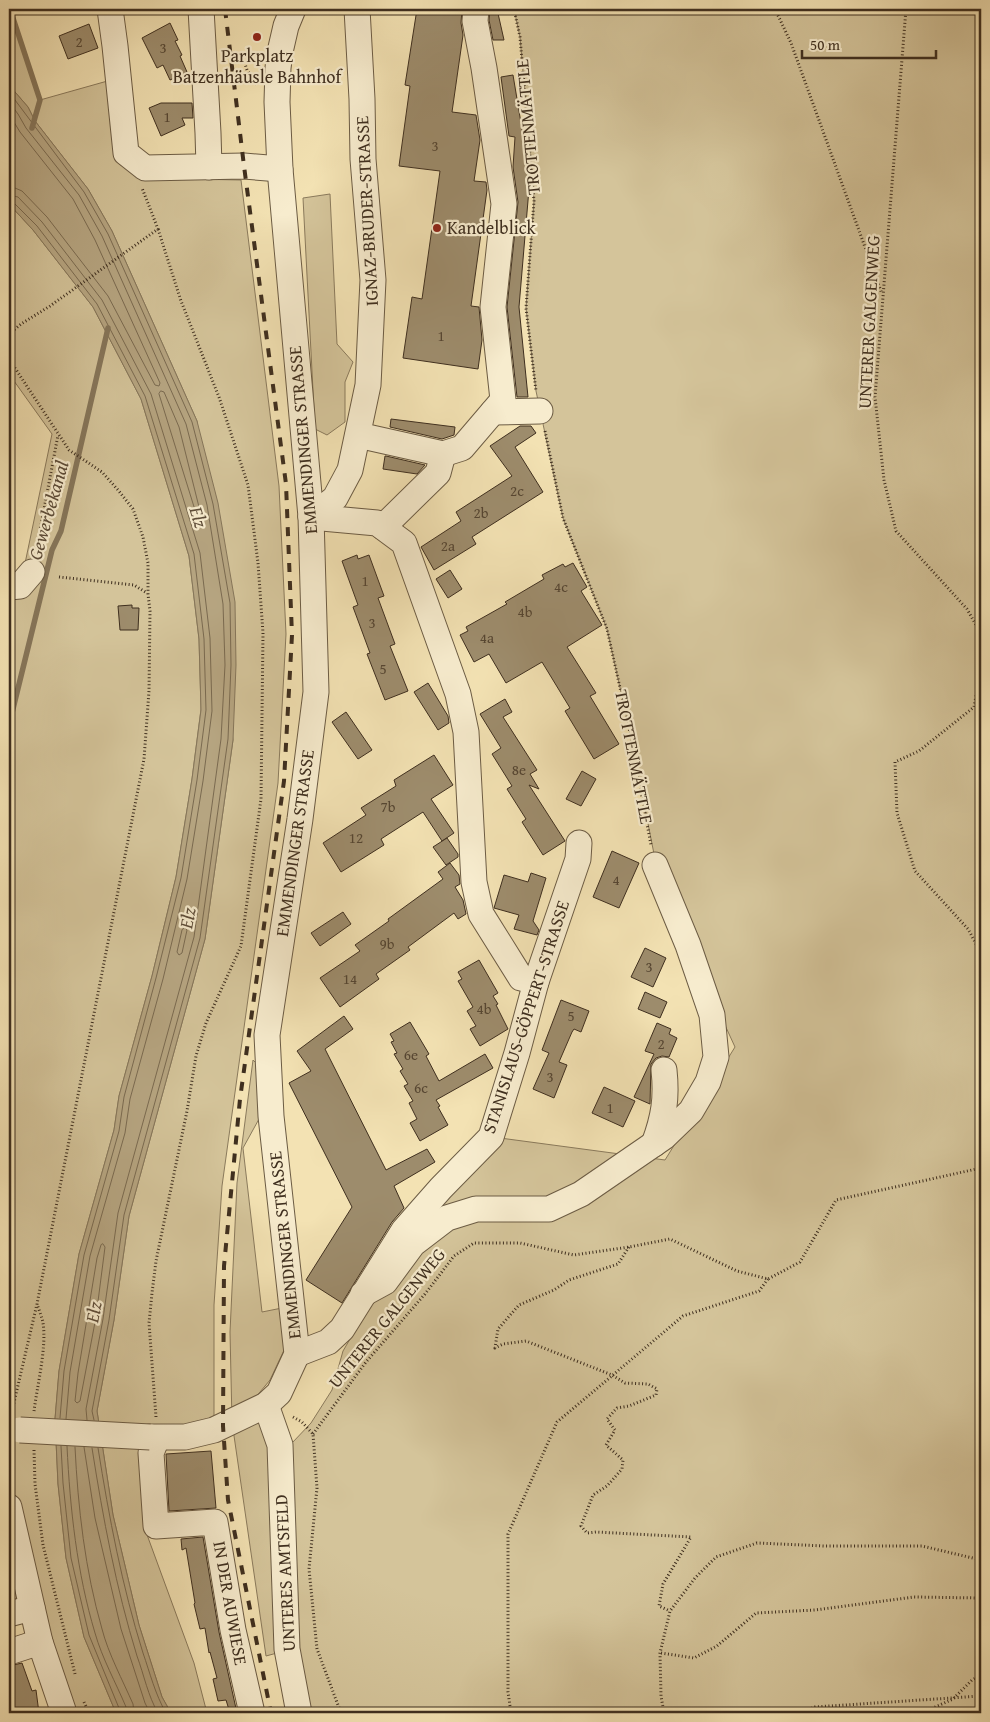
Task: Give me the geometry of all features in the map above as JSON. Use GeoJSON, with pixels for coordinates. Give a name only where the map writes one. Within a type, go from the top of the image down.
{"type":"FeatureCollection","features":[{"type":"Feature","properties":{"kind":"street"},"geometry":{"type":"LineString","coordinates":[[110,9],[126,153],[144,168],[244,166],[280,169]]}},
{"type":"Feature","properties":{"kind":"street"},"geometry":{"type":"LineString","coordinates":[[201,9],[209,167]]}},
{"type":"Feature","properties":{"kind":"street","name":"EMMENDINGER STRASSE"},"geometry":{"type":"LineString","coordinates":[[21,1428],[154,1438],[185,1438],[214,1430],[266,1405],[279,1393],[297,1354],[271,1116],[267,1035],[300,818],[316,692],[311,517],[280,169],[276,102],[278,68],[286,26],[293,9]]}},
{"type":"Feature","properties":{"kind":"street","name":"IGNAZ-BRUDER-STRASSE"},"geometry":{"type":"LineString","coordinates":[[311,517],[335,498],[350,470],[368,385],[373,280],[363,159],[357,9]]}},
{"type":"Feature","properties":{"kind":"street"},"geometry":{"type":"LineString","coordinates":[[358,435],[443,454],[462,448],[503,400],[493,307],[504,204],[484,68],[475,21],[476,9]]}},
{"type":"Feature","properties":{"kind":"street"},"geometry":{"type":"LineString","coordinates":[[493,412],[540,411]]}},
{"type":"Feature","properties":{"kind":"street"},"geometry":{"type":"LineString","coordinates":[[383,527],[438,474],[443,454]]}},
{"type":"Feature","properties":{"kind":"street"},"geometry":{"type":"LineString","coordinates":[[311,517],[377,523],[404,543],[458,694],[466,732],[474,882],[481,914],[521,978],[536,982]]}},
{"type":"Feature","properties":{"kind":"street","name":"STANISLAUS-GÖPPERT-STRASSE"},"geometry":{"type":"LineString","coordinates":[[297,1354],[328,1342],[342,1329],[404,1230],[441,1188],[491,1137],[536,982],[578,859],[579,843]]}},
{"type":"Feature","properties":{"kind":"street"},"geometry":{"type":"LineString","coordinates":[[363,1294],[385,1282],[413,1244],[447,1218],[476,1209],[549,1209],[581,1194],[654,1144],[691,1111],[708,1082],[716,1057],[712,1015],[688,945],[655,865]]}},
{"type":"Feature","properties":{"kind":"street"},"geometry":{"type":"LineString","coordinates":[[654,1144],[663,1118],[666,1085],[664,1070]]}},
{"type":"Feature","properties":{"kind":"street"},"geometry":{"type":"LineString","coordinates":[[266,1405],[284,1425]]}},
{"type":"Feature","properties":{"kind":"street","name":"UNTERES AMTSFELD"},"geometry":{"type":"LineString","coordinates":[[284,1425],[280,1445],[287,1649],[299,1713]]}},
{"type":"Feature","properties":{"kind":"street","name":"IN DER AUWIESE"},"geometry":{"type":"LineString","coordinates":[[154,1438],[151,1454],[158,1488],[156,1526],[216,1522],[233,1630],[252,1713]]}},
{"type":"Feature","properties":{"kind":"street"},"geometry":{"type":"LineString","coordinates":[[9,1507],[20,1611],[40,1642],[64,1713]]}},
{"type":"Feature","properties":{"kind":"street"},"geometry":{"type":"LineString","coordinates":[[9,1652],[40,1642]]}},
{"type":"Feature","properties":{"kind":"path","name":"TROTTENMÄTTLE"},"geometry":{"type":"LineString","coordinates":[[514,9],[520,37],[534,201],[526,308],[536,391],[563,518],[607,629],[630,733],[655,865]]}},
{"type":"Feature","properties":{"kind":"path"},"geometry":{"type":"LineString","coordinates":[[775,9],[791,43],[882,294]]}},
{"type":"Feature","properties":{"kind":"path","name":"UNTERER GALGENWEG"},"geometry":{"type":"LineString","coordinates":[[906,9],[875,397],[884,480],[896,531],[966,609],[981,634]]}},
{"type":"Feature","properties":{"kind":"path"},"geometry":{"type":"LineString","coordinates":[[236,62],[244,61],[247,70],[261,92]]}},
{"type":"Feature","properties":{"kind":"path"},"geometry":{"type":"LineString","coordinates":[[144,168],[142,189],[158,229],[180,301],[219,397],[248,485],[258,564],[263,633],[261,799],[241,946],[206,1023],[196,1056],[187,1111],[156,1261],[149,1323],[155,1410]]}},
{"type":"Feature","properties":{"kind":"path"},"geometry":{"type":"LineString","coordinates":[[9,334],[158,229]]}},
{"type":"Feature","properties":{"kind":"path"},"geometry":{"type":"LineString","coordinates":[[9,359],[69,450],[102,472],[133,509],[143,537],[148,563],[150,611],[149,691],[144,759],[37,1304],[21,1428],[35,1484],[43,1545],[76,1677]]}},
{"type":"Feature","properties":{"kind":"path"},"geometry":{"type":"LineString","coordinates":[[23,579],[58,434]]}},
{"type":"Feature","properties":{"kind":"path"},"geometry":{"type":"LineString","coordinates":[[59,577],[134,585],[148,594]]}},
{"type":"Feature","properties":{"kind":"path"},"geometry":{"type":"LineString","coordinates":[[981,668],[974,707],[919,751],[895,762],[897,813],[915,871],[968,929],[981,953]]}},
{"type":"Feature","properties":{"kind":"path"},"geometry":{"type":"LineString","coordinates":[[511,1713],[508,1692],[508,1534],[557,1422],[683,1316],[759,1291],[768,1279],[800,1262],[836,1200],[981,1168]]}},
{"type":"Feature","properties":{"kind":"path","name":"UNTERER GALGENWEG"},"geometry":{"type":"LineString","coordinates":[[313,1434],[366,1362],[454,1256],[474,1243],[520,1243],[574,1255],[670,1239],[737,1272],[768,1279]]}},
{"type":"Feature","properties":{"kind":"path"},"geometry":{"type":"LineString","coordinates":[[630,1247],[618,1264],[569,1280],[554,1290],[519,1305],[498,1329],[495,1348],[503,1344],[526,1341],[612,1375],[625,1383],[648,1384],[657,1389],[656,1395],[629,1406],[617,1408],[607,1419],[615,1430],[606,1445],[622,1460],[622,1469],[607,1486],[593,1496],[581,1526],[587,1534],[596,1532],[692,1537],[663,1584],[659,1606],[670,1611]]}},
{"type":"Feature","properties":{"kind":"path"},"geometry":{"type":"LineString","coordinates":[[21,1428],[42,1355],[43,1323],[37,1304]]}},
{"type":"Feature","properties":{"kind":"path"},"geometry":{"type":"LineString","coordinates":[[284,1425],[302,1422],[313,1434],[317,1488],[309,1569],[317,1649],[341,1713]]}},
{"type":"Feature","properties":{"kind":"path"},"geometry":{"type":"LineString","coordinates":[[664,1713],[661,1696],[660,1653],[670,1611],[695,1578],[716,1557],[757,1543],[825,1546],[922,1546],[981,1560]]}},
{"type":"Feature","properties":{"kind":"path"},"geometry":{"type":"LineString","coordinates":[[660,1653],[694,1658],[716,1646],[756,1613],[816,1610],[914,1597],[981,1598]]}},
{"type":"Feature","properties":{"kind":"path"},"geometry":{"type":"LineString","coordinates":[[922,1713],[953,1699],[972,1680],[981,1675]]}},
{"type":"Feature","properties":{"kind":"path"},"geometry":{"type":"LineString","coordinates":[[82,1695],[89,1713]]}},
{"type":"Feature","properties":{"kind":"path"},"geometry":{"type":"LineString","coordinates":[[798,1713],[815,1707],[981,1696]]}},
{"type":"Feature","properties":{"kind":"shaded area"},"geometry":{"type":"Polygon","coordinates":[[[9,9],[40,100],[111,80],[118,163],[139,178],[241,180],[279,486],[286,634],[278,783],[222,1186],[214,1305],[214,1430],[157,1438],[146,1532],[194,1663],[207,1713],[171,1713],[162,1697],[139,1625],[113,1515],[97,1411],[114,1320],[129,1216],[205,939],[233,740],[197,421],[112,231],[88,189],[35,121],[28,107],[9,85],[9,9]]]}},
{"type":"Feature","properties":{"kind":"shaded area"},"geometry":{"type":"Polygon","coordinates":[[[514,9],[981,9],[981,1713],[299,1713],[292,1443],[311,1423],[332,1390],[343,1351],[418,1223],[500,1138],[665,1160],[735,1047],[680,927],[657,869],[607,629],[563,518],[536,391],[526,308],[534,201],[520,37],[514,9]]]}},
{"type":"Feature","properties":{"kind":"shaded area"},"geometry":{"type":"Polygon","coordinates":[[[330,194],[337,344],[353,362],[345,382],[345,422],[327,435],[315,429],[303,198],[330,194]]]}},
{"type":"Feature","properties":{"kind":"shaded area"},"geometry":{"type":"Polygon","coordinates":[[[9,204],[33,230],[93,307],[141,399],[189,556],[199,639],[201,709],[176,877],[152,976],[119,1096],[114,1130],[79,1254],[59,1371],[55,1419],[58,1484],[66,1558],[84,1637],[116,1713],[64,1713],[9,1507],[9,598],[26,597],[30,580],[23,573],[52,434],[9,374],[9,204]]]}},
{"type":"Feature","properties":{"kind":"shaded area"},"geometry":{"type":"Polygon","coordinates":[[[253,1060],[256,1063],[259,1119],[243,1148],[262,1312],[282,1308],[285,1348],[270,1380],[250,1404],[272,1441],[277,1653],[266,1656],[232,1422],[230,1332],[237,1183],[253,1060]]]}},
{"type":"Feature","properties":{"kind":"water","name":"Elz"},"geometry":{"type":"Polygon","coordinates":[[[9,85],[28,107],[35,121],[88,189],[112,231],[197,421],[218,503],[235,602],[236,665],[233,740],[205,939],[129,1216],[114,1320],[97,1411],[113,1515],[139,1625],[162,1697],[171,1713],[116,1713],[84,1637],[66,1558],[58,1484],[55,1419],[59,1371],[79,1254],[114,1130],[119,1096],[152,976],[176,877],[201,710],[199,639],[189,556],[141,399],[93,307],[33,230],[9,204],[9,85]]]}},
{"type":"Feature","properties":{"kind":"building"},"geometry":{"type":"Polygon","coordinates":[[[417,9],[462,9],[461,23],[463,35],[452,112],[476,115],[480,140],[474,181],[486,182],[487,190],[471,306],[479,307],[482,340],[478,369],[403,358],[412,297],[422,299],[440,171],[399,166],[410,86],[405,85],[417,9]]]}},
{"type":"Feature","properties":{"kind":"building"},"geometry":{"type":"Polygon","coordinates":[[[490,9],[497,9],[504,40],[493,40],[489,20],[490,9]]]}},
{"type":"Feature","properties":{"kind":"building"},"geometry":{"type":"Polygon","coordinates":[[[170,23],[178,40],[175,41],[187,72],[170,80],[163,65],[157,68],[142,38],[170,23]]]}},
{"type":"Feature","properties":{"kind":"building"},"geometry":{"type":"Polygon","coordinates":[[[89,24],[98,48],[68,59],[59,36],[89,24]]]}},
{"type":"Feature","properties":{"kind":"building"},"geometry":{"type":"Polygon","coordinates":[[[513,75],[530,177],[519,307],[528,397],[517,397],[507,307],[518,202],[513,167],[515,137],[509,136],[501,77],[513,75]]]}},
{"type":"Feature","properties":{"kind":"building"},"geometry":{"type":"Polygon","coordinates":[[[161,103],[192,103],[193,118],[182,118],[185,125],[161,136],[149,108],[161,103]]]}},
{"type":"Feature","properties":{"kind":"building"},"geometry":{"type":"Polygon","coordinates":[[[391,419],[455,427],[454,435],[442,439],[390,427],[391,419]]]}},
{"type":"Feature","properties":{"kind":"building"},"geometry":{"type":"Polygon","coordinates":[[[520,426],[531,426],[536,433],[515,447],[543,492],[472,537],[476,544],[434,570],[421,547],[461,521],[456,512],[512,476],[490,446],[520,426]]]}},
{"type":"Feature","properties":{"kind":"building"},"geometry":{"type":"Polygon","coordinates":[[[385,456],[425,465],[417,474],[383,469],[385,456]]]}},
{"type":"Feature","properties":{"kind":"building"},"geometry":{"type":"Polygon","coordinates":[[[357,555],[358,559],[369,555],[384,596],[378,598],[395,644],[390,646],[408,691],[385,700],[367,654],[370,653],[353,607],[358,605],[342,561],[357,555]]]}},
{"type":"Feature","properties":{"kind":"building"},"geometry":{"type":"Polygon","coordinates":[[[573,563],[587,587],[581,591],[602,625],[567,647],[596,693],[590,696],[619,744],[594,759],[565,711],[570,708],[542,662],[506,683],[489,654],[474,662],[460,635],[468,631],[466,627],[507,604],[505,602],[544,579],[542,575],[563,564],[565,567],[573,563]]]}},
{"type":"Feature","properties":{"kind":"building"},"geometry":{"type":"Polygon","coordinates":[[[450,570],[462,589],[448,598],[436,579],[450,570]]]}},
{"type":"Feature","properties":{"kind":"building"},"geometry":{"type":"Polygon","coordinates":[[[132,605],[132,608],[139,608],[138,630],[120,630],[118,606],[132,605]]]}},
{"type":"Feature","properties":{"kind":"building"},"geometry":{"type":"Polygon","coordinates":[[[428,683],[448,716],[449,723],[438,730],[414,692],[428,683]]]}},
{"type":"Feature","properties":{"kind":"building"},"geometry":{"type":"Polygon","coordinates":[[[505,699],[512,712],[503,717],[537,770],[530,774],[539,789],[529,785],[565,841],[543,855],[522,822],[526,819],[507,789],[512,786],[492,754],[501,748],[480,714],[505,699]]]}},
{"type":"Feature","properties":{"kind":"building"},"geometry":{"type":"Polygon","coordinates":[[[346,712],[372,750],[358,759],[332,722],[346,712]]]}},
{"type":"Feature","properties":{"kind":"building"},"geometry":{"type":"Polygon","coordinates":[[[434,755],[453,785],[431,799],[454,833],[442,841],[423,812],[381,839],[384,845],[341,872],[323,843],[366,815],[361,808],[396,786],[394,780],[434,755]]]}},
{"type":"Feature","properties":{"kind":"building"},"geometry":{"type":"Polygon","coordinates":[[[582,771],[596,779],[581,806],[566,799],[582,771]]]}},
{"type":"Feature","properties":{"kind":"building"},"geometry":{"type":"Polygon","coordinates":[[[447,838],[458,854],[458,857],[446,865],[433,847],[447,838]]]}},
{"type":"Feature","properties":{"kind":"building"},"geometry":{"type":"Polygon","coordinates":[[[612,851],[639,863],[619,908],[593,897],[612,851]]]}},
{"type":"Feature","properties":{"kind":"building"},"geometry":{"type":"Polygon","coordinates":[[[450,863],[459,875],[460,884],[455,887],[463,900],[466,914],[458,919],[454,913],[408,947],[410,950],[376,974],[379,979],[340,1007],[320,978],[360,951],[355,945],[443,879],[438,872],[450,863]]]}},
{"type":"Feature","properties":{"kind":"building"},"geometry":{"type":"Polygon","coordinates":[[[531,873],[546,878],[533,921],[539,930],[537,935],[514,929],[519,915],[494,908],[504,875],[528,882],[531,873]]]}},
{"type":"Feature","properties":{"kind":"building"},"geometry":{"type":"Polygon","coordinates":[[[343,912],[351,924],[320,946],[311,933],[343,912]]]}},
{"type":"Feature","properties":{"kind":"building"},"geometry":{"type":"Polygon","coordinates":[[[645,948],[666,958],[653,987],[631,977],[645,948]]]}},
{"type":"Feature","properties":{"kind":"building"},"geometry":{"type":"Polygon","coordinates":[[[479,960],[498,993],[493,996],[508,1029],[480,1046],[470,1029],[476,1026],[467,1011],[473,1007],[458,981],[462,979],[458,972],[479,960]]]}},
{"type":"Feature","properties":{"kind":"building"},"geometry":{"type":"Polygon","coordinates":[[[645,992],[667,1002],[660,1018],[638,1009],[645,992]]]}},
{"type":"Feature","properties":{"kind":"building"},"geometry":{"type":"Polygon","coordinates":[[[561,1000],[589,1011],[581,1032],[574,1029],[572,1032],[559,1062],[567,1065],[554,1098],[533,1089],[549,1053],[542,1050],[561,1000]]]}},
{"type":"Feature","properties":{"kind":"building"},"geometry":{"type":"Polygon","coordinates":[[[344,1016],[353,1029],[325,1049],[386,1170],[427,1149],[435,1162],[394,1186],[404,1208],[392,1222],[342,1303],[306,1280],[352,1207],[289,1083],[311,1071],[297,1051],[344,1016]]]}},
{"type":"Feature","properties":{"kind":"building"},"geometry":{"type":"Polygon","coordinates":[[[410,1022],[429,1054],[426,1056],[439,1081],[485,1054],[493,1068],[436,1100],[448,1125],[420,1141],[410,1123],[417,1119],[409,1103],[413,1101],[404,1086],[408,1084],[400,1071],[403,1069],[394,1054],[397,1053],[391,1042],[394,1041],[390,1034],[410,1022]]]}},
{"type":"Feature","properties":{"kind":"building"},"geometry":{"type":"Polygon","coordinates":[[[657,1023],[671,1029],[669,1034],[677,1038],[669,1057],[662,1056],[656,1058],[651,1064],[650,1104],[634,1097],[654,1054],[645,1051],[657,1023]]]}},
{"type":"Feature","properties":{"kind":"building"},"geometry":{"type":"Polygon","coordinates":[[[604,1087],[635,1101],[623,1127],[592,1113],[604,1087]]]}},
{"type":"Feature","properties":{"kind":"building"},"geometry":{"type":"Polygon","coordinates":[[[211,1451],[216,1508],[169,1511],[166,1454],[211,1451]]]}},
{"type":"Feature","properties":{"kind":"building"},"geometry":{"type":"Polygon","coordinates":[[[203,1537],[219,1632],[237,1713],[230,1713],[226,1700],[218,1701],[213,1679],[217,1678],[209,1653],[205,1628],[200,1629],[194,1604],[186,1548],[182,1550],[181,1539],[203,1537]]]}},
{"type":"Feature","properties":{"kind":"building"},"geometry":{"type":"Polygon","coordinates":[[[22,1663],[32,1691],[36,1690],[39,1713],[9,1713],[9,1666],[22,1663]]]}},
{"type":"Feature","properties":{"kind":"waterway"},"geometry":{"type":"LineString","coordinates":[[10,9],[40,100],[32,128]]}},
{"type":"Feature","properties":{"kind":"waterway","name":"Gewerbekanal"},"geometry":{"type":"LineString","coordinates":[[9,725],[52,550],[61,531],[108,328]]}},
{"type":"Feature","properties":{"kind":"railway"},"geometry":{"type":"LineString","coordinates":[[225,9],[286,484],[292,635],[284,781],[240,1099],[224,1266],[223,1426],[228,1500],[271,1713]]}},
{"type":"Feature","properties":{"kind":"place","name":"Parkplatz Batzenhäusle Bahnhof"},"geometry":{"type":"Point","coordinates":[257,37]}},
{"type":"Feature","properties":{"kind":"place","name":"Kandelblick"},"geometry":{"type":"Point","coordinates":[437,228]}}]}
